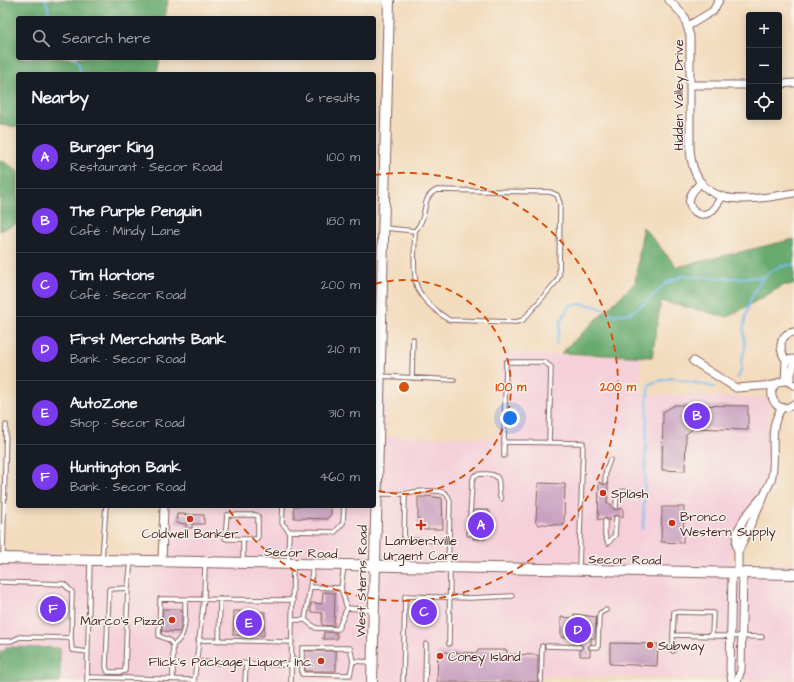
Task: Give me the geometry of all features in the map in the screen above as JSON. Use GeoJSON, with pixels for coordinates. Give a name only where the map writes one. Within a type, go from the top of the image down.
{"type":"FeatureCollection","features":[{"type":"Feature","properties":{"kind":"street","name":"West Sterns Road"},"geometry":{"type":"LineString","coordinates":[[376,494],[378,371],[389,0]]}},
{"type":"Feature","properties":{"kind":"street","name":"Hidden Valley Drive"},"geometry":{"type":"LineString","coordinates":[[688,26],[713,11],[719,0]]}},
{"type":"Feature","properties":{"kind":"street","name":"Hidden Valley Drive"},"geometry":{"type":"LineString","coordinates":[[675,1],[688,26],[691,42],[690,157],[694,170],[701,182],[711,192],[722,197],[742,200],[794,193]]}},
{"type":"Feature","properties":{"kind":"street"},"geometry":{"type":"LineString","coordinates":[[782,84],[794,83]]}},
{"type":"Feature","properties":{"kind":"street"},"geometry":{"type":"LineString","coordinates":[[691,85],[746,85]]}},
{"type":"Feature","properties":{"kind":"street"},"geometry":{"type":"LineString","coordinates":[[701,182],[690,197],[690,204],[693,211],[700,214],[707,214],[713,210],[722,197]]}},
{"type":"Feature","properties":{"kind":"street"},"geometry":{"type":"LineString","coordinates":[[789,382],[786,360],[781,342],[782,337],[787,333],[794,332]]}},
{"type":"Feature","properties":{"kind":"street"},"geometry":{"type":"LineString","coordinates":[[786,360],[794,359]]}},
{"type":"Feature","properties":{"kind":"street"},"geometry":{"type":"LineString","coordinates":[[693,361],[736,388],[774,385],[789,382]]}},
{"type":"Feature","properties":{"kind":"street"},"geometry":{"type":"LineString","coordinates":[[789,382],[794,364]]}},
{"type":"Feature","properties":{"kind":"street"},"geometry":{"type":"LineString","coordinates":[[774,385],[772,390],[772,398],[775,403],[782,408],[790,407],[794,404]]}},
{"type":"Feature","properties":{"kind":"street"},"geometry":{"type":"LineString","coordinates":[[732,682],[730,670],[730,636],[738,552],[748,528],[759,509],[772,476],[773,431],[775,422],[782,408]]}},
{"type":"Feature","properties":{"kind":"street"},"geometry":{"type":"LineString","coordinates":[[162,561],[164,508]]}},
{"type":"Feature","properties":{"kind":"street","name":"West Sterns Road"},"geometry":{"type":"LineString","coordinates":[[372,682],[376,508]]}},
{"type":"Feature","properties":{"kind":"street","name":"Secor Road"},"geometry":{"type":"LineString","coordinates":[[1,558],[449,569],[794,574]]}},
{"type":"Feature","properties":{"kind":"street"},"geometry":{"type":"LineString","coordinates":[[737,574],[742,636],[741,670],[737,682]]}},
{"type":"Feature","properties":{"kind":"lane"},"geometry":{"type":"LineString","coordinates":[[437,190],[550,192],[557,195],[560,203],[559,276],[556,282],[523,320],[516,322],[449,320],[421,295],[416,286],[416,231],[422,224],[425,215],[426,200],[430,193],[437,190]]}},
{"type":"Feature","properties":{"kind":"lane"},"geometry":{"type":"LineString","coordinates":[[383,228],[416,231]]}},
{"type":"Feature","properties":{"kind":"lane"},"geometry":{"type":"LineString","coordinates":[[412,378],[413,339]]}},
{"type":"Feature","properties":{"kind":"lane"},"geometry":{"type":"LineString","coordinates":[[504,456],[506,362],[544,362],[551,367],[549,443]]}},
{"type":"Feature","properties":{"kind":"lane"},"geometry":{"type":"LineString","coordinates":[[378,371],[412,378],[454,380]]}},
{"type":"Feature","properties":{"kind":"lane"},"geometry":{"type":"LineString","coordinates":[[1,558],[6,425]]}},
{"type":"Feature","properties":{"kind":"lane"},"geometry":{"type":"LineString","coordinates":[[504,442],[582,443],[579,571]]}},
{"type":"Feature","properties":{"kind":"lane"},"geometry":{"type":"LineString","coordinates":[[605,482],[606,470],[610,460]]}},
{"type":"Feature","properties":{"kind":"lane"},"geometry":{"type":"LineString","coordinates":[[469,534],[472,483],[474,476],[479,474],[493,474],[497,476],[501,499]]}},
{"type":"Feature","properties":{"kind":"lane"},"geometry":{"type":"LineString","coordinates":[[376,494],[405,494],[411,491],[442,492],[448,496],[450,501],[448,540],[450,597],[449,644]]}},
{"type":"Feature","properties":{"kind":"lane"},"geometry":{"type":"LineString","coordinates":[[616,507],[617,492],[629,491]]}},
{"type":"Feature","properties":{"kind":"lane"},"geometry":{"type":"LineString","coordinates":[[405,494],[404,540],[448,540]]}},
{"type":"Feature","properties":{"kind":"lane"},"geometry":{"type":"LineString","coordinates":[[102,560],[106,508]]}},
{"type":"Feature","properties":{"kind":"lane"},"geometry":{"type":"LineString","coordinates":[[283,508],[282,523],[289,531],[291,565],[291,682]]}},
{"type":"Feature","properties":{"kind":"lane"},"geometry":{"type":"LineString","coordinates":[[289,531],[335,532],[343,523],[344,508]]}},
{"type":"Feature","properties":{"kind":"lane"},"geometry":{"type":"LineString","coordinates":[[227,515],[258,516],[258,537],[256,539],[243,539],[225,538],[227,515]]}},
{"type":"Feature","properties":{"kind":"lane"},"geometry":{"type":"LineString","coordinates":[[605,520],[605,535],[608,543],[615,532],[616,518]]}},
{"type":"Feature","properties":{"kind":"lane"},"geometry":{"type":"LineString","coordinates":[[243,539],[243,563]]}},
{"type":"Feature","properties":{"kind":"lane"},"geometry":{"type":"LineString","coordinates":[[87,682],[90,560]]}},
{"type":"Feature","properties":{"kind":"lane"},"geometry":{"type":"LineString","coordinates":[[128,588],[109,589],[106,668],[108,672],[121,672],[125,670],[128,588],[131,560]]}},
{"type":"Feature","properties":{"kind":"lane"},"geometry":{"type":"LineString","coordinates":[[88,677],[173,679],[194,681],[204,598],[205,562]]}},
{"type":"Feature","properties":{"kind":"lane"},"geometry":{"type":"LineString","coordinates":[[305,620],[312,565]]}},
{"type":"Feature","properties":{"kind":"lane"},"geometry":{"type":"LineString","coordinates":[[292,620],[305,620],[316,628],[338,629],[347,608],[341,588],[344,566]]}},
{"type":"Feature","properties":{"kind":"lane"},"geometry":{"type":"LineString","coordinates":[[0,582],[64,584],[72,592],[72,650],[88,652]]}},
{"type":"Feature","properties":{"kind":"lane"},"geometry":{"type":"LineString","coordinates":[[310,587],[341,588]]}},
{"type":"Feature","properties":{"kind":"lane"},"geometry":{"type":"LineString","coordinates":[[403,682],[405,596],[512,596]]}},
{"type":"Feature","properties":{"kind":"lane"},"geometry":{"type":"LineString","coordinates":[[173,679],[173,645],[169,640],[159,636],[160,599],[204,598],[292,600]]}},
{"type":"Feature","properties":{"kind":"lane"},"geometry":{"type":"LineString","coordinates":[[173,645],[179,641],[183,635],[185,599]]}},
{"type":"Feature","properties":{"kind":"lane"},"geometry":{"type":"LineString","coordinates":[[219,641],[220,599]]}},
{"type":"Feature","properties":{"kind":"lane"},"geometry":{"type":"LineString","coordinates":[[347,608],[374,610]]}},
{"type":"Feature","properties":{"kind":"lane"},"geometry":{"type":"LineString","coordinates":[[590,647],[598,647],[599,614],[606,610]]}},
{"type":"Feature","properties":{"kind":"lane"},"geometry":{"type":"LineString","coordinates":[[673,651],[674,612],[713,613],[712,636]]}},
{"type":"Feature","properties":{"kind":"lane"},"geometry":{"type":"LineString","coordinates":[[673,635],[762,637]]}},
{"type":"Feature","properties":{"kind":"lane"},"geometry":{"type":"LineString","coordinates":[[0,641],[12,641],[20,637],[71,638]]}},
{"type":"Feature","properties":{"kind":"lane"},"geometry":{"type":"LineString","coordinates":[[198,640],[292,642]]}},
{"type":"Feature","properties":{"kind":"lane"},"geometry":{"type":"LineString","coordinates":[[425,682],[426,644]]}},
{"type":"Feature","properties":{"kind":"lane"},"geometry":{"type":"LineString","coordinates":[[541,682],[542,646]]}},
{"type":"Feature","properties":{"kind":"lane"},"geometry":{"type":"LineString","coordinates":[[547,646],[580,646]]}},
{"type":"Feature","properties":{"kind":"lane"},"geometry":{"type":"LineString","coordinates":[[302,648],[350,648],[353,661],[350,675],[302,674],[302,660],[302,648]]}},
{"type":"Feature","properties":{"kind":"lane"},"geometry":{"type":"LineString","coordinates":[[291,660],[302,660]]}},
{"type":"Feature","properties":{"kind":"lane"},"geometry":{"type":"LineString","coordinates":[[353,661],[372,662]]}},
{"type":"Feature","properties":{"kind":"lane"},"geometry":{"type":"LineString","coordinates":[[196,662],[291,665]]}},
{"type":"Feature","properties":{"kind":"lane"},"geometry":{"type":"LineString","coordinates":[[245,682],[246,664]]}},
{"type":"Feature","properties":{"kind":"shaded area"},"geometry":{"type":"Polygon","coordinates":[[[501,353],[641,357],[641,394],[767,398],[769,408],[767,480],[763,489],[738,524],[732,543],[732,562],[794,563],[794,681],[542,675],[542,682],[60,682],[60,648],[6,647],[6,651],[0,651],[0,552],[164,555],[165,508],[376,508],[376,359],[387,359],[386,436],[498,438],[501,353]]]}},
{"type":"Feature","properties":{"kind":"green space"},"geometry":{"type":"Polygon","coordinates":[[[0,0],[168,0],[165,16],[16,16],[16,60],[160,60],[157,72],[16,72],[16,127],[0,125],[0,0]]]}},
{"type":"Feature","properties":{"kind":"green space"},"geometry":{"type":"Polygon","coordinates":[[[0,160],[16,169],[16,224],[0,231],[0,160]]]}},
{"type":"Feature","properties":{"kind":"green space"},"geometry":{"type":"Polygon","coordinates":[[[643,227],[677,267],[794,239],[794,285],[784,285],[728,317],[661,301],[652,357],[561,353],[635,283],[643,227]]]}},
{"type":"Feature","properties":{"kind":"green space"},"geometry":{"type":"Polygon","coordinates":[[[6,647],[60,648],[60,682],[0,682],[0,651],[6,651],[6,647]]]}},
{"type":"Feature","properties":{"kind":"building"},"geometry":{"type":"Polygon","coordinates":[[[675,405],[748,406],[748,430],[694,428],[686,434],[685,471],[662,470],[663,412],[675,405]]]}},
{"type":"Feature","properties":{"kind":"building","name":"Splash"},"geometry":{"type":"Polygon","coordinates":[[[599,482],[604,485],[608,483],[607,504],[611,504],[611,507],[615,510],[623,508],[623,518],[616,515],[610,517],[610,521],[605,518],[598,520],[599,482]]]}},
{"type":"Feature","properties":{"kind":"building"},"geometry":{"type":"Polygon","coordinates":[[[538,483],[565,484],[564,525],[541,524],[539,526],[535,521],[538,483]]]}},
{"type":"Feature","properties":{"kind":"building"},"geometry":{"type":"Polygon","coordinates":[[[426,496],[442,498],[443,529],[418,529],[418,497],[426,496]]]}},
{"type":"Feature","properties":{"kind":"building"},"geometry":{"type":"Polygon","coordinates":[[[662,507],[684,507],[683,543],[661,542],[662,507]]]}},
{"type":"Feature","properties":{"kind":"building"},"geometry":{"type":"Polygon","coordinates":[[[294,508],[331,508],[331,514],[327,519],[294,518],[294,508]]]}},
{"type":"Feature","properties":{"kind":"building"},"geometry":{"type":"Polygon","coordinates":[[[474,510],[489,510],[489,525],[486,525],[485,539],[473,539],[474,510]]]}},
{"type":"Feature","properties":{"kind":"building","name":"Coldwell Banker"},"geometry":{"type":"Polygon","coordinates":[[[177,514],[204,515],[204,524],[192,524],[192,528],[186,528],[186,524],[176,523],[177,514]]]}},
{"type":"Feature","properties":{"kind":"building"},"geometry":{"type":"Polygon","coordinates":[[[323,592],[335,593],[334,626],[322,625],[322,613],[311,612],[311,603],[322,604],[323,592]]]}},
{"type":"Feature","properties":{"kind":"building"},"geometry":{"type":"Polygon","coordinates":[[[416,602],[432,602],[432,622],[415,622],[416,602]]]}},
{"type":"Feature","properties":{"kind":"building","name":"Marco's Pizza"},"geometry":{"type":"Polygon","coordinates":[[[163,609],[182,609],[180,632],[162,631],[163,609]]]}},
{"type":"Feature","properties":{"kind":"building"},"geometry":{"type":"Polygon","coordinates":[[[234,611],[265,612],[264,636],[233,635],[234,611]]]}},
{"type":"Feature","properties":{"kind":"building"},"geometry":{"type":"Polygon","coordinates":[[[574,614],[596,617],[595,638],[591,638],[591,644],[588,647],[590,650],[590,656],[580,656],[580,650],[583,647],[580,644],[581,637],[561,637],[561,617],[574,618],[574,614]]]}},
{"type":"Feature","properties":{"kind":"building"},"geometry":{"type":"Polygon","coordinates":[[[324,632],[337,633],[337,639],[323,639],[324,632]]]}},
{"type":"Feature","properties":{"kind":"building"},"geometry":{"type":"Polygon","coordinates":[[[610,643],[658,644],[657,666],[610,664],[610,643]]]}},
{"type":"Feature","properties":{"kind":"building"},"geometry":{"type":"Polygon","coordinates":[[[478,650],[507,650],[507,654],[538,655],[538,682],[437,682],[438,652],[477,653],[478,650]]]}},
{"type":"Feature","properties":{"kind":"building","name":"Flick's Package Liquor, Inc."},"geometry":{"type":"Polygon","coordinates":[[[305,651],[336,651],[336,671],[305,671],[305,651]]]}},
{"type":"Feature","properties":{"kind":"waterway"},"geometry":{"type":"LineString","coordinates":[[46,0],[50,16]]}},
{"type":"Feature","properties":{"kind":"waterway"},"geometry":{"type":"LineString","coordinates":[[76,60],[80,67],[80,72]]}},
{"type":"Feature","properties":{"kind":"waterway"},"geometry":{"type":"LineString","coordinates":[[738,378],[742,368],[741,360],[745,348],[744,326],[753,294],[758,284],[773,270],[783,266],[794,265]]}},
{"type":"Feature","properties":{"kind":"waterway"},"geometry":{"type":"LineString","coordinates":[[556,344],[561,321],[569,306],[582,304],[596,306],[614,315],[630,313],[645,303],[665,284],[682,276],[729,278],[763,277]]}},
{"type":"Feature","properties":{"kind":"waterway"},"geometry":{"type":"LineString","coordinates":[[643,529],[648,388],[651,383],[672,378],[714,387]]}},
{"type":"Feature","properties":{"kind":"place","name":"The Purple Penguin"},"geometry":{"type":"Point","coordinates":[697,416]}},
{"type":"Feature","properties":{"kind":"place","name":"Splash"},"geometry":{"type":"Point","coordinates":[603,493]}},
{"type":"Feature","properties":{"kind":"place","name":"Coldwell Banker"},"geometry":{"type":"Point","coordinates":[190,519]}},
{"type":"Feature","properties":{"kind":"place","name":"Bronco Western Supply"},"geometry":{"type":"Point","coordinates":[672,523]}},
{"type":"Feature","properties":{"kind":"place","name":"Lambertville Urgent Care"},"geometry":{"type":"Point","coordinates":[421,525]}},
{"type":"Feature","properties":{"kind":"place","name":"Burger King"},"geometry":{"type":"Point","coordinates":[481,525]}},
{"type":"Feature","properties":{"kind":"place","name":"Huntington Bank"},"geometry":{"type":"Point","coordinates":[53,609]}},
{"type":"Feature","properties":{"kind":"place","name":"Tim Hortons"},"geometry":{"type":"Point","coordinates":[424,612]}},
{"type":"Feature","properties":{"kind":"place","name":"Marco's Pizza"},"geometry":{"type":"Point","coordinates":[172,620]}},
{"type":"Feature","properties":{"kind":"place","name":"AutoZone"},"geometry":{"type":"Point","coordinates":[249,623]}},
{"type":"Feature","properties":{"kind":"place","name":"First Merchants Bank"},"geometry":{"type":"Point","coordinates":[578,630]}},
{"type":"Feature","properties":{"kind":"place","name":"Subway"},"geometry":{"type":"Point","coordinates":[650,645]}},
{"type":"Feature","properties":{"kind":"place","name":"Coney Island"},"geometry":{"type":"Point","coordinates":[440,656]}},
{"type":"Feature","properties":{"kind":"place","name":"Flick's Package Liquor, Inc."},"geometry":{"type":"Point","coordinates":[321,661]}}]}
